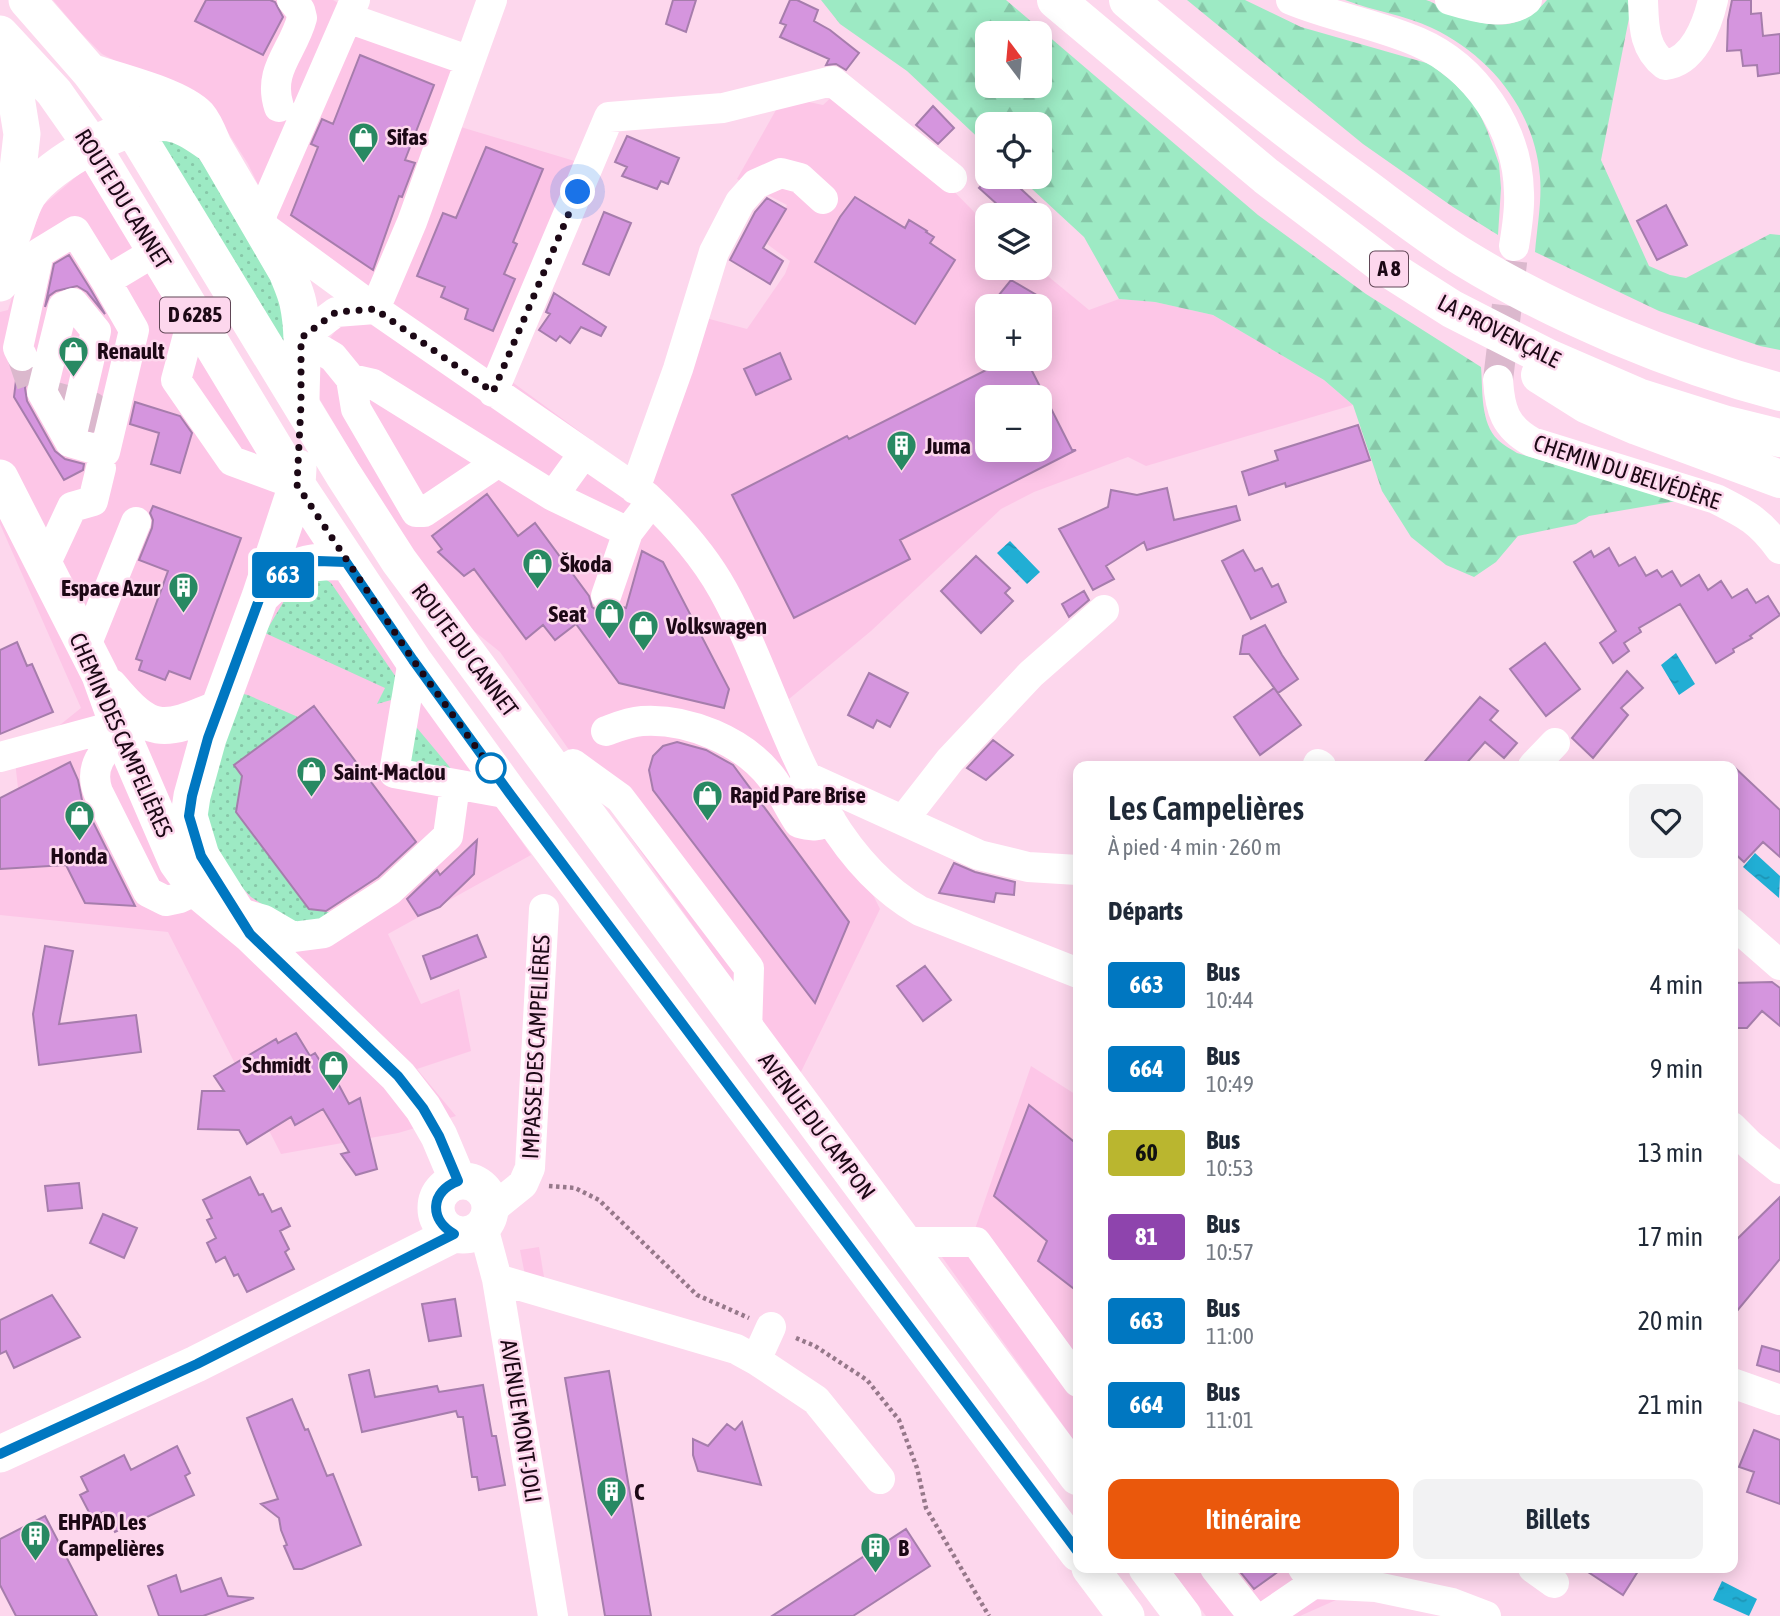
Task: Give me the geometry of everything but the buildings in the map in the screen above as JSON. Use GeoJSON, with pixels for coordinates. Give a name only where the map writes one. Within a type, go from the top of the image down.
{"type":"FeatureCollection","features":[{"type":"Feature","properties":{"kind":"highway","name":"LA PROVENÇALE"},"geometry":{"type":"LineString","coordinates":[[1056,0],[1266,176],[1386,267],[1452,309],[1548,358],[1637,397],[1727,425],[1780,438]]}},
{"type":"Feature","properties":{"kind":"highway","name":"LA PROVENÇALE"},"geometry":{"type":"LineString","coordinates":[[1128,0],[1297,138],[1463,258],[1533,296],[1643,346],[1780,392]]}},
{"type":"Feature","properties":{"kind":"highway"},"geometry":{"type":"LineString","coordinates":[[1452,309],[1537,373],[1586,404],[1662,436],[1780,478]]}},
{"type":"Feature","properties":{"kind":"main road","name":"ROUTE DU CANNET"},"geometry":{"type":"LineString","coordinates":[[27,0],[90,72],[133,129],[343,474],[400,561],[558,775]]}},
{"type":"Feature","properties":{"kind":"main road","name":"ROUTE DU CANNET"},"geometry":{"type":"LineString","coordinates":[[0,34],[54,92],[92,146],[346,562],[510,794],[562,860]]}},
{"type":"Feature","properties":{"kind":"main road"},"geometry":{"type":"LineString","coordinates":[[0,65],[16,97],[22,134],[10,240],[0,283]]}},
{"type":"Feature","properties":{"kind":"main road","name":"CHEMIN DES CAMPELIÈRES"},"geometry":{"type":"LineString","coordinates":[[90,72],[189,108],[204,125],[287,272],[298,304],[301,404],[297,485],[260,597],[218,709],[200,765],[189,816],[201,856],[243,923]]}},
{"type":"Feature","properties":{"kind":"main road"},"geometry":{"type":"LineString","coordinates":[[10,240],[28,196],[43,177],[63,161],[92,146],[133,129],[166,123],[182,127],[213,145]]}},
{"type":"Feature","properties":{"kind":"main road","name":"CHEMIN DES CAMPELIÈRES"},"geometry":{"type":"LineString","coordinates":[[0,478],[92,662],[177,862],[197,890],[243,923],[398,1076],[423,1108],[458,1181]]}},
{"type":"Feature","properties":{"kind":"main road"},"geometry":{"type":"LineString","coordinates":[[260,597],[280,577],[301,565],[318,561],[346,562]]}},
{"type":"Feature","properties":{"kind":"main road"},"geometry":{"type":"LineString","coordinates":[[92,662],[124,704],[142,721],[158,727],[175,725],[218,709]]}},
{"type":"Feature","properties":{"kind":"main road","name":"AVENUE DU CAMPON"},"geometry":{"type":"LineString","coordinates":[[558,775],[1073,1470]]}},
{"type":"Feature","properties":{"kind":"main road","name":"AVENUE DU CAMPON"},"geometry":{"type":"LineString","coordinates":[[562,860],[1073,1546]]}},
{"type":"Feature","properties":{"kind":"main road"},"geometry":{"type":"LineString","coordinates":[[0,1454],[197,1364],[476,1224],[491,1202],[482,1187],[467,1181],[458,1181],[443,1190],[436,1206],[440,1223],[476,1224]]}},
{"type":"Feature","properties":{"kind":"main road"},"geometry":{"type":"LineString","coordinates":[[1094,1573],[1126,1616]]}},
{"type":"Feature","properties":{"kind":"main road"},"geometry":{"type":"LineString","coordinates":[[1151,1573],[1184,1616]]}},
{"type":"Feature","properties":{"kind":"street"},"geometry":{"type":"LineString","coordinates":[[279,107],[275,96],[275,80],[302,18],[300,10],[292,0]]}},
{"type":"Feature","properties":{"kind":"street"},"geometry":{"type":"LineString","coordinates":[[375,309],[412,222],[492,0]]}},
{"type":"Feature","properties":{"kind":"street"},"geometry":{"type":"LineString","coordinates":[[1291,0],[1419,42],[1465,72],[1488,98],[1505,130],[1516,163],[1520,191],[1514,246]]}},
{"type":"Feature","properties":{"kind":"street"},"geometry":{"type":"LineString","coordinates":[[1450,0],[1483,8],[1508,9],[1520,6],[1527,0]]}},
{"type":"Feature","properties":{"kind":"street"},"geometry":{"type":"LineString","coordinates":[[1643,0],[1648,46],[1655,57],[1665,65],[1676,64],[1689,55],[1713,0]]}},
{"type":"Feature","properties":{"kind":"street"},"geometry":{"type":"LineString","coordinates":[[470,61],[352,9],[258,223],[375,309],[643,495],[672,521],[699,552],[723,589],[766,680],[806,776],[831,820],[876,880],[900,900],[947,923],[1073,971]]}},
{"type":"Feature","properties":{"kind":"street"},"geometry":{"type":"LineString","coordinates":[[493,392],[609,117],[723,108],[832,81],[952,178]]}},
{"type":"Feature","properties":{"kind":"street"},"geometry":{"type":"LineString","coordinates":[[606,596],[643,495],[714,252],[740,202],[756,184],[781,173],[800,178],[822,199]]}},
{"type":"Feature","properties":{"kind":"street"},"geometry":{"type":"LineString","coordinates":[[22,356],[18,348],[39,253],[75,231],[134,330],[105,452],[70,442]]}},
{"type":"Feature","properties":{"kind":"street"},"geometry":{"type":"LineString","coordinates":[[106,281],[156,251]]}},
{"type":"Feature","properties":{"kind":"street"},"geometry":{"type":"LineString","coordinates":[[375,309],[336,312],[301,338],[333,357],[351,379],[356,409],[416,512],[424,512],[497,463]]}},
{"type":"Feature","properties":{"kind":"street"},"geometry":{"type":"LineString","coordinates":[[194,313],[176,380],[232,461],[297,485]]}},
{"type":"Feature","properties":{"kind":"street"},"geometry":{"type":"LineString","coordinates":[[351,379],[373,384],[552,496],[628,532]]}},
{"type":"Feature","properties":{"kind":"street","name":"CHEMIN DU BELVÉDÈRE"},"geometry":{"type":"LineString","coordinates":[[1498,380],[1499,398],[1506,419],[1517,434],[1532,442],[1716,499],[1756,521],[1780,549]]}},
{"type":"Feature","properties":{"kind":"street"},"geometry":{"type":"LineString","coordinates":[[552,496],[584,453]]}},
{"type":"Feature","properties":{"kind":"street"},"geometry":{"type":"LineString","coordinates":[[44,567],[72,507],[93,501],[101,468]]}},
{"type":"Feature","properties":{"kind":"street"},"geometry":{"type":"LineString","coordinates":[[92,662],[136,522]]}},
{"type":"Feature","properties":{"kind":"street"},"geometry":{"type":"LineString","coordinates":[[904,819],[950,760],[1031,674],[1104,610]]}},
{"type":"Feature","properties":{"kind":"street"},"geometry":{"type":"LineString","coordinates":[[413,660],[394,773],[510,794]]}},
{"type":"Feature","properties":{"kind":"street"},"geometry":{"type":"LineString","coordinates":[[606,731],[644,721],[666,722],[717,734],[755,758],[774,779],[799,823],[810,827],[831,820]]}},
{"type":"Feature","properties":{"kind":"street"},"geometry":{"type":"LineString","coordinates":[[0,757],[120,731]]}},
{"type":"Feature","properties":{"kind":"street"},"geometry":{"type":"LineString","coordinates":[[1538,761],[1555,743]]}},
{"type":"Feature","properties":{"kind":"street"},"geometry":{"type":"LineString","coordinates":[[806,776],[979,855],[1028,867],[1073,870]]}},
{"type":"Feature","properties":{"kind":"street"},"geometry":{"type":"LineString","coordinates":[[243,923],[264,920],[293,937],[324,933],[389,891],[448,836],[455,785]]}},
{"type":"Feature","properties":{"kind":"street","name":"IMPASSE DES CAMPELIÈRES"},"geometry":{"type":"LineString","coordinates":[[476,1224],[523,1184],[530,1168],[544,909]]}},
{"type":"Feature","properties":{"kind":"street"},"geometry":{"type":"LineString","coordinates":[[1738,928],[1780,965]]}},
{"type":"Feature","properties":{"kind":"street"},"geometry":{"type":"LineString","coordinates":[[1738,1133],[1780,1169]]}},
{"type":"Feature","properties":{"kind":"street","name":"AVENUE MONT-JOLI"},"geometry":{"type":"LineString","coordinates":[[476,1224],[497,1279],[553,1616]]}},
{"type":"Feature","properties":{"kind":"street"},"geometry":{"type":"LineString","coordinates":[[904,1242],[976,1242],[1073,1375]]}},
{"type":"Feature","properties":{"kind":"street"},"geometry":{"type":"LineString","coordinates":[[497,1279],[736,1349],[816,1400],[880,1479]]}},
{"type":"Feature","properties":{"kind":"street"},"geometry":{"type":"LineString","coordinates":[[756,1360],[771,1327]]}},
{"type":"Feature","properties":{"kind":"street"},"geometry":{"type":"LineString","coordinates":[[1738,1385],[1780,1400]]}},
{"type":"Feature","properties":{"kind":"street"},"geometry":{"type":"LineString","coordinates":[[1219,1573],[1253,1616]]}},
{"type":"Feature","properties":{"kind":"street"},"geometry":{"type":"LineString","coordinates":[[1265,1616],[1317,1573],[1452,1604],[1486,1616]]}},
{"type":"Feature","properties":{"kind":"shaded area"},"geometry":{"type":"Polygon","coordinates":[[[53,0],[333,0],[359,15],[479,60],[454,125],[578,162],[489,365],[646,480],[702,317],[747,329],[785,274],[790,261],[767,244],[787,205],[737,179],[781,101],[796,95],[823,105],[836,93],[928,165],[975,213],[975,280],[1052,280],[1089,310],[1119,299],[1155,302],[1213,315],[1324,380],[1353,405],[1146,466],[1128,457],[1034,492],[1001,509],[871,631],[789,699],[839,826],[880,909],[799,1076],[500,652],[458,618],[405,543],[319,398],[318,363],[324,346],[367,289],[279,227],[248,164],[215,112],[102,54],[53,0]]]}},
{"type":"Feature","properties":{"kind":"shaded area"},"geometry":{"type":"Polygon","coordinates":[[[85,169],[339,578],[531,855],[388,934],[421,1004],[459,989],[471,1051],[417,1069],[456,1116],[398,1133],[281,1154],[168,932],[0,915],[0,807],[20,806],[15,761],[81,708],[0,524],[0,312],[8,310],[41,207],[85,169]]]}},
{"type":"Feature","properties":{"kind":"shaded area"},"geometry":{"type":"Polygon","coordinates":[[[1031,1066],[1073,1093],[1073,1439],[924,1232],[975,1229],[1031,1066]]]}},
{"type":"Feature","properties":{"kind":"shaded area"},"geometry":{"type":"Polygon","coordinates":[[[539,1247],[544,1277],[526,1280],[520,1250],[539,1247]]]}},
{"type":"Feature","properties":{"kind":"shaded area"},"geometry":{"type":"Polygon","coordinates":[[[1174,1573],[1330,1573],[1336,1600],[1300,1616],[1206,1616],[1174,1573]]]}},
{"type":"Feature","properties":{"kind":"green space"},"geometry":{"type":"Polygon","coordinates":[[[821,0],[1006,0],[1031,21],[975,21],[975,98],[1052,98],[1052,39],[1258,215],[1366,294],[1481,367],[1485,415],[1492,433],[1502,444],[1517,453],[1677,501],[1589,516],[1576,524],[1518,536],[1496,562],[1474,577],[1446,565],[1411,537],[1382,491],[1353,405],[1324,380],[1213,315],[1155,302],[1119,299],[1084,237],[1052,207],[1052,203],[1047,203],[1032,189],[1052,189],[1052,112],[975,112],[975,135],[907,71],[840,24],[821,0]]]}},
{"type":"Feature","properties":{"kind":"green space"},"geometry":{"type":"Polygon","coordinates":[[[1187,0],[1245,0],[1301,27],[1430,64],[1453,82],[1476,106],[1487,130],[1499,164],[1501,188],[1498,235],[1363,144],[1187,0]]]}},
{"type":"Feature","properties":{"kind":"green space"},"geometry":{"type":"Polygon","coordinates":[[[1345,0],[1426,0],[1468,19],[1505,24],[1527,17],[1547,0],[1631,0],[1601,160],[1649,266],[1670,275],[1686,278],[1770,234],[1780,235],[1780,350],[1760,346],[1659,311],[1535,252],[1540,195],[1536,153],[1519,108],[1506,88],[1473,54],[1432,28],[1345,0]]]}},
{"type":"Feature","properties":{"kind":"green space"},"geometry":{"type":"Polygon","coordinates":[[[162,137],[189,145],[207,169],[284,303],[284,344],[157,142],[162,137]]]}},
{"type":"Feature","properties":{"kind":"green space"},"geometry":{"type":"Polygon","coordinates":[[[321,576],[331,583],[398,680],[391,700],[377,704],[385,688],[265,633],[290,591],[321,576]]]}},
{"type":"Feature","properties":{"kind":"green space"},"geometry":{"type":"Polygon","coordinates":[[[239,693],[298,717],[235,765],[247,782],[236,812],[309,909],[335,913],[299,928],[251,897],[227,872],[204,830],[212,778],[239,693]]]}},
{"type":"Feature","properties":{"kind":"green space"},"geometry":{"type":"Polygon","coordinates":[[[412,722],[453,771],[408,763],[412,722]]]}},
{"type":"Feature","properties":{"kind":"water"},"geometry":{"type":"Polygon","coordinates":[[[1010,541],[1040,572],[1027,584],[997,553],[1010,541]]]}},
{"type":"Feature","properties":{"kind":"water"},"geometry":{"type":"Polygon","coordinates":[[[1676,653],[1695,684],[1679,695],[1661,665],[1676,653]]]}},
{"type":"Feature","properties":{"kind":"water"},"geometry":{"type":"Polygon","coordinates":[[[1755,853],[1780,876],[1779,898],[1743,867],[1755,853]]]}},
{"type":"Feature","properties":{"kind":"water"},"geometry":{"type":"Polygon","coordinates":[[[1722,1581],[1757,1599],[1749,1616],[1713,1600],[1722,1581]]]}},
{"type":"Feature","properties":{"kind":"tunnel"},"geometry":{"type":"LineString","coordinates":[[1498,380],[1514,246]]}},
{"type":"Feature","properties":{"kind":"tunnel"},"geometry":{"type":"LineString","coordinates":[[22,356],[34,391],[92,407],[106,432],[103,456]]}},
{"type":"Feature","properties":{"kind":"bus line","name":"663"},"geometry":{"type":"LineString","coordinates":[[0,1454],[197,1364],[454,1234],[440,1223],[436,1206],[443,1190],[458,1181],[439,1136],[423,1108],[398,1076],[250,934],[201,856],[189,816],[208,738],[260,597],[291,569],[318,561],[346,562],[510,794],[1073,1545]]}},
{"type":"Feature","properties":{"kind":"place","name":"Sifas"},"geometry":{"type":"Point","coordinates":[364,164]}},
{"type":"Feature","properties":{"kind":"place","name":"Renault"},"geometry":{"type":"Point","coordinates":[74,378]}},
{"type":"Feature","properties":{"kind":"place","name":"Juma"},"geometry":{"type":"Point","coordinates":[902,473]}},
{"type":"Feature","properties":{"kind":"place","name":"Škoda"},"geometry":{"type":"Point","coordinates":[537,591]}},
{"type":"Feature","properties":{"kind":"place","name":"Espace Azur"},"geometry":{"type":"Point","coordinates":[183,615]}},
{"type":"Feature","properties":{"kind":"place","name":"Seat"},"geometry":{"type":"Point","coordinates":[609,641]}},
{"type":"Feature","properties":{"kind":"place","name":"Volkswagen"},"geometry":{"type":"Point","coordinates":[643,653]}},
{"type":"Feature","properties":{"kind":"place","name":"Saint-Maclou"},"geometry":{"type":"Point","coordinates":[311,799]}},
{"type":"Feature","properties":{"kind":"place","name":"Rapid Pare Brise"},"geometry":{"type":"Point","coordinates":[707,822]}},
{"type":"Feature","properties":{"kind":"place","name":"Honda"},"geometry":{"type":"Point","coordinates":[79,842]}},
{"type":"Feature","properties":{"kind":"place","name":"Schmidt"},"geometry":{"type":"Point","coordinates":[334,1092]}},
{"type":"Feature","properties":{"kind":"place","name":"C"},"geometry":{"type":"Point","coordinates":[611,1519]}},
{"type":"Feature","properties":{"kind":"place","name":"EHPAD Les Campelières"},"geometry":{"type":"Point","coordinates":[35,1562]}},
{"type":"Feature","properties":{"kind":"place","name":"B"},"geometry":{"type":"Point","coordinates":[875,1575]}},
{"type":"Feature","properties":{"kind":"route"},"geometry":{"type":"LineString","coordinates":[[491,768],[494,772],[413,660],[297,485],[301,338],[336,312],[375,309],[493,392],[578,192]]}}]}
